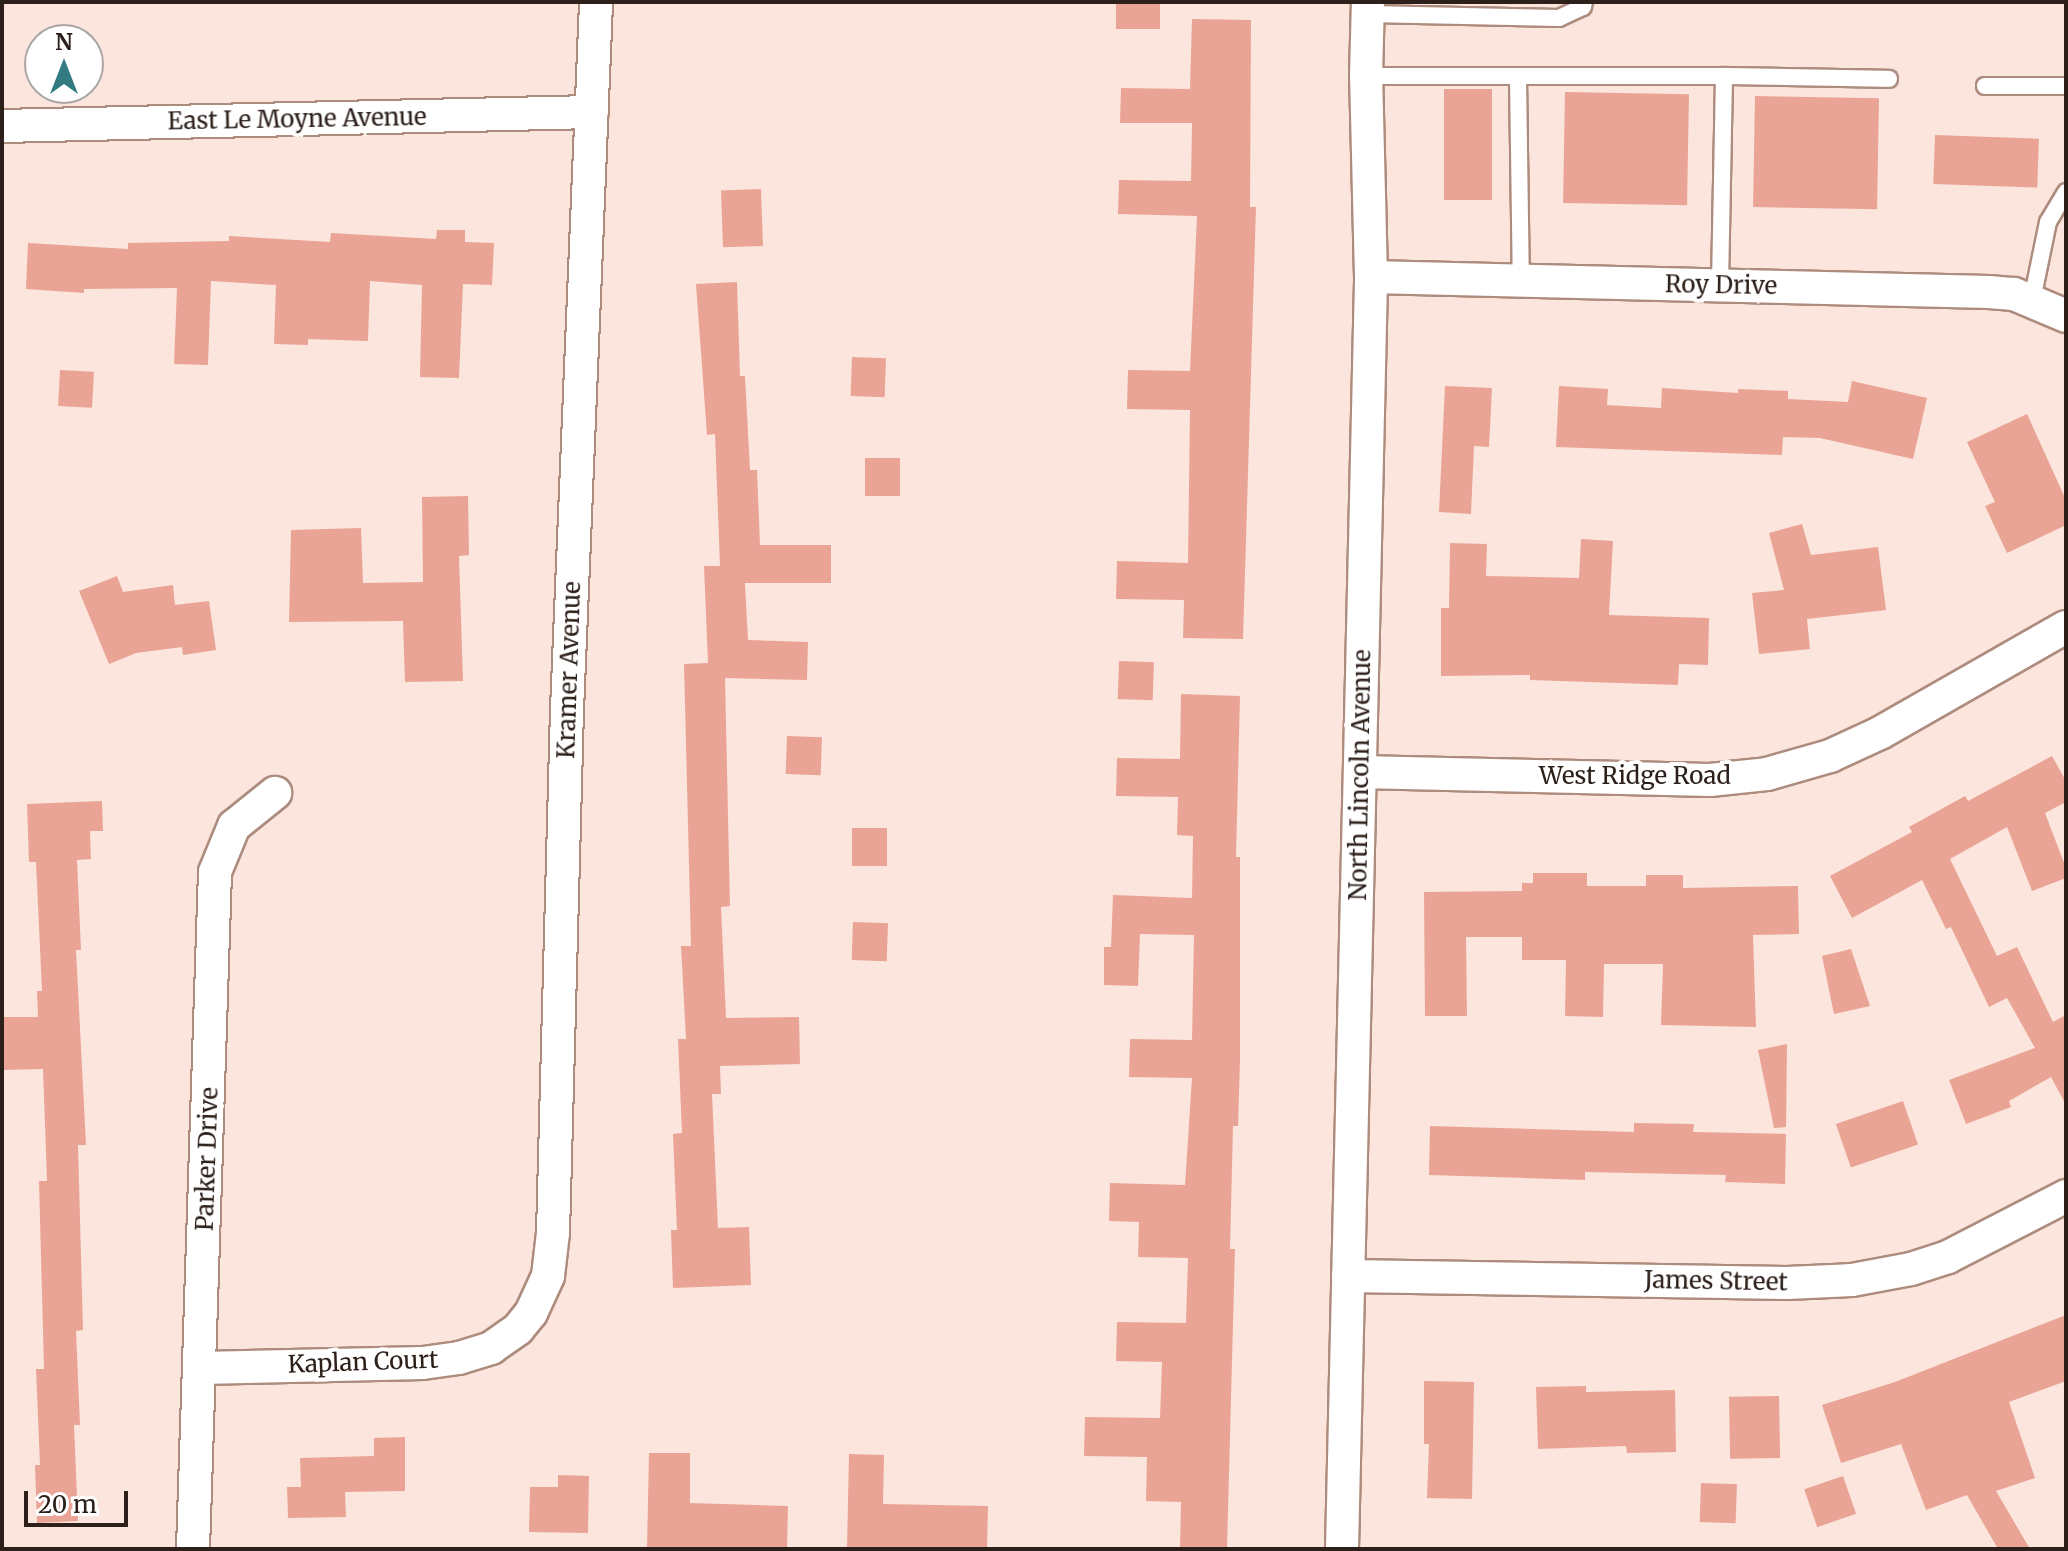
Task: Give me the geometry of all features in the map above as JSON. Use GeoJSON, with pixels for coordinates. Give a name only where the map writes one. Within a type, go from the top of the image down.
{"type":"FeatureCollection","features":[{"type":"Feature","properties":{"kind":"street","name":"Kramer Avenue"},"geometry":{"type":"LineString","coordinates":[[518,1329],[541,1293],[552,1254],[567,710],[596,2]]}},
{"type":"Feature","properties":{"kind":"street","name":"North Lincoln Avenue"},"geometry":{"type":"LineString","coordinates":[[1342,1549],[1371,277],[1366,76],[1368,8]]}},
{"type":"Feature","properties":{"kind":"street","name":"East Le Moyne Avenue"},"geometry":{"type":"LineString","coordinates":[[2,126],[592,112]]}},
{"type":"Feature","properties":{"kind":"street","name":"Roy Drive"},"geometry":{"type":"LineString","coordinates":[[1371,277],[1989,292],[2032,300],[2066,316]]}},
{"type":"Feature","properties":{"kind":"street","name":"West Ridge Road"},"geometry":{"type":"LineString","coordinates":[[1360,772],[1710,780],[1767,774],[1830,756],[1880,733],[2066,627]]}},
{"type":"Feature","properties":{"kind":"street","name":"Parker Drive"},"geometry":{"type":"LineString","coordinates":[[193,1549],[215,872],[234,826],[275,793]]}},
{"type":"Feature","properties":{"kind":"street","name":"James Street"},"geometry":{"type":"LineString","coordinates":[[1348,1276],[1852,1280],[1948,1257],[2066,1196]]}},
{"type":"Feature","properties":{"kind":"street","name":"Kaplan Court"},"geometry":{"type":"LineString","coordinates":[[201,1368],[423,1363],[459,1358],[491,1348],[518,1329]]}},
{"type":"Feature","properties":{"kind":"lane"},"geometry":{"type":"LineString","coordinates":[[1368,8],[1559,18],[1583,7],[1584,2]]}},
{"type":"Feature","properties":{"kind":"lane"},"geometry":{"type":"LineString","coordinates":[[1366,76],[1889,79]]}},
{"type":"Feature","properties":{"kind":"lane"},"geometry":{"type":"LineString","coordinates":[[1720,285],[1724,76]]}},
{"type":"Feature","properties":{"kind":"lane"},"geometry":{"type":"LineString","coordinates":[[1518,77],[1521,281]]}},
{"type":"Feature","properties":{"kind":"lane"},"geometry":{"type":"LineString","coordinates":[[1985,86],[2066,86]]}},
{"type":"Feature","properties":{"kind":"lane"},"geometry":{"type":"LineString","coordinates":[[2032,300],[2048,222],[2066,192]]}},
{"type":"Feature","properties":{"kind":"building"},"geometry":{"type":"Polygon","coordinates":[[[1116,2],[1160,2],[1160,29],[1116,29],[1116,2]]]}},
{"type":"Feature","properties":{"kind":"building"},"geometry":{"type":"Polygon","coordinates":[[[1192,19],[1251,20],[1250,207],[1256,207],[1243,639],[1183,638],[1184,600],[1116,599],[1117,561],[1188,563],[1190,410],[1127,409],[1128,370],[1190,371],[1197,216],[1118,214],[1119,180],[1191,181],[1192,123],[1120,123],[1121,88],[1190,89],[1192,19]]]}},
{"type":"Feature","properties":{"kind":"building"},"geometry":{"type":"Polygon","coordinates":[[[1444,89],[1492,89],[1492,200],[1444,200],[1444,89]]]}},
{"type":"Feature","properties":{"kind":"building"},"geometry":{"type":"Polygon","coordinates":[[[1565,92],[1689,94],[1687,205],[1563,203],[1565,92]]]}},
{"type":"Feature","properties":{"kind":"building"},"geometry":{"type":"Polygon","coordinates":[[[1755,96],[1879,98],[1877,209],[1753,207],[1755,96]]]}},
{"type":"Feature","properties":{"kind":"building"},"geometry":{"type":"Polygon","coordinates":[[[1935,135],[2039,139],[2037,188],[1933,184],[1935,135]]]}},
{"type":"Feature","properties":{"kind":"building"},"geometry":{"type":"Polygon","coordinates":[[[761,189],[763,246],[723,247],[721,190],[761,189]]]}},
{"type":"Feature","properties":{"kind":"building"},"geometry":{"type":"Polygon","coordinates":[[[437,230],[465,230],[465,242],[494,243],[492,285],[463,284],[459,378],[420,377],[422,285],[370,281],[368,341],[308,339],[308,345],[274,344],[276,285],[211,281],[208,365],[174,364],[177,288],[84,289],[84,293],[26,289],[28,243],[128,249],[128,243],[229,241],[229,236],[330,242],[331,233],[436,239],[437,230]]]}},
{"type":"Feature","properties":{"kind":"building"},"geometry":{"type":"Polygon","coordinates":[[[737,282],[740,376],[745,376],[750,470],[757,470],[760,545],[831,545],[831,583],[745,583],[748,640],[808,642],[807,680],[725,678],[730,906],[721,907],[726,1018],[799,1017],[800,1064],[720,1066],[721,1094],[712,1094],[718,1228],[749,1227],[751,1285],[673,1288],[671,1230],[677,1230],[673,1134],[682,1133],[678,1039],[686,1039],[681,946],[691,946],[684,664],[708,663],[704,566],[720,566],[715,434],[707,435],[696,284],[737,282]]]}},
{"type":"Feature","properties":{"kind":"building"},"geometry":{"type":"Polygon","coordinates":[[[852,357],[886,358],[885,397],[851,396],[852,357]]]}},
{"type":"Feature","properties":{"kind":"building"},"geometry":{"type":"Polygon","coordinates":[[[60,370],[94,372],[92,408],[58,406],[60,370]]]}},
{"type":"Feature","properties":{"kind":"building"},"geometry":{"type":"Polygon","coordinates":[[[1852,381],[1927,398],[1913,459],[1820,438],[1783,437],[1782,455],[1556,447],[1559,386],[1608,389],[1607,405],[1661,408],[1662,388],[1738,393],[1738,389],[1788,391],[1788,399],[1848,402],[1852,381]]]}},
{"type":"Feature","properties":{"kind":"building"},"geometry":{"type":"Polygon","coordinates":[[[1445,386],[1492,388],[1489,447],[1474,446],[1471,514],[1439,512],[1445,386]]]}},
{"type":"Feature","properties":{"kind":"building"},"geometry":{"type":"Polygon","coordinates":[[[2027,414],[2066,500],[2066,525],[2007,553],[1985,506],[1995,502],[1967,442],[2027,414]]]}},
{"type":"Feature","properties":{"kind":"building"},"geometry":{"type":"Polygon","coordinates":[[[865,458],[900,458],[900,496],[865,496],[865,458]]]}},
{"type":"Feature","properties":{"kind":"building"},"geometry":{"type":"Polygon","coordinates":[[[468,496],[469,555],[459,556],[463,681],[405,682],[403,621],[289,622],[291,530],[361,528],[363,583],[423,582],[422,497],[468,496]]]}},
{"type":"Feature","properties":{"kind":"building"},"geometry":{"type":"Polygon","coordinates":[[[1802,524],[1811,555],[1878,547],[1886,610],[1807,619],[1810,649],[1759,654],[1752,593],[1784,590],[1769,533],[1802,524]]]}},
{"type":"Feature","properties":{"kind":"building"},"geometry":{"type":"Polygon","coordinates":[[[1581,539],[1613,541],[1609,615],[1709,618],[1708,665],[1679,664],[1678,685],[1530,680],[1530,675],[1441,676],[1441,608],[1449,608],[1450,543],[1487,544],[1486,576],[1579,578],[1581,539]]]}},
{"type":"Feature","properties":{"kind":"building"},"geometry":{"type":"Polygon","coordinates":[[[117,576],[123,592],[173,585],[175,605],[209,601],[216,650],[183,655],[182,647],[136,653],[109,664],[79,591],[117,576]]]}},
{"type":"Feature","properties":{"kind":"building"},"geometry":{"type":"Polygon","coordinates":[[[1119,661],[1154,662],[1153,700],[1118,699],[1119,661]]]}},
{"type":"Feature","properties":{"kind":"building"},"geometry":{"type":"Polygon","coordinates":[[[1181,694],[1240,696],[1236,857],[1240,857],[1240,1060],[1238,1126],[1233,1126],[1230,1249],[1235,1249],[1227,1549],[1180,1549],[1181,1502],[1146,1501],[1147,1457],[1084,1456],[1085,1417],[1160,1418],[1162,1362],[1116,1361],[1117,1322],[1186,1323],[1188,1258],[1138,1257],[1139,1222],[1109,1221],[1110,1183],[1185,1185],[1192,1078],[1129,1077],[1130,1039],[1192,1040],[1194,935],[1140,934],[1138,986],[1104,985],[1104,947],[1111,947],[1113,895],[1192,898],[1193,836],[1177,835],[1178,797],[1116,796],[1117,758],[1180,759],[1181,694]]]}},
{"type":"Feature","properties":{"kind":"building"},"geometry":{"type":"Polygon","coordinates":[[[787,736],[822,737],[821,775],[786,774],[787,736]]]}},
{"type":"Feature","properties":{"kind":"building"},"geometry":{"type":"Polygon","coordinates":[[[2052,756],[2066,781],[2066,802],[2045,813],[2066,868],[2066,878],[2032,891],[2007,827],[1950,859],[1997,956],[2017,947],[2053,1022],[2066,1015],[2066,1105],[2051,1077],[2009,1101],[2011,1107],[1966,1124],[1949,1080],[2035,1048],[2007,998],[1989,1007],[1951,927],[1946,929],[1922,880],[1852,918],[1830,876],[1912,832],[1909,827],[1965,796],[1968,801],[2052,756]]]}},
{"type":"Feature","properties":{"kind":"building"},"geometry":{"type":"Polygon","coordinates":[[[102,801],[103,831],[90,831],[91,859],[77,860],[81,950],[76,950],[86,1145],[78,1145],[83,1330],[76,1331],[80,1425],[74,1425],[78,1521],[37,1523],[35,1465],[40,1465],[36,1369],[44,1369],[39,1181],[47,1181],[43,1069],[2,1070],[2,1017],[38,1017],[37,991],[42,991],[36,862],[29,862],[27,804],[102,801]]]}},
{"type":"Feature","properties":{"kind":"building"},"geometry":{"type":"Polygon","coordinates":[[[852,828],[887,828],[887,866],[852,866],[852,828]]]}},
{"type":"Feature","properties":{"kind":"building"},"geometry":{"type":"Polygon","coordinates":[[[1533,873],[1587,873],[1587,886],[1646,886],[1646,875],[1683,875],[1683,888],[1798,886],[1799,934],[1753,935],[1756,1027],[1661,1025],[1663,964],[1604,964],[1603,1017],[1565,1016],[1566,960],[1522,960],[1522,937],[1466,937],[1467,1016],[1425,1016],[1424,892],[1522,891],[1522,883],[1533,883],[1533,873]]]}},
{"type":"Feature","properties":{"kind":"building"},"geometry":{"type":"Polygon","coordinates":[[[853,922],[888,923],[887,961],[852,960],[853,922]]]}},
{"type":"Feature","properties":{"kind":"building"},"geometry":{"type":"Polygon","coordinates":[[[1851,949],[1870,1006],[1834,1014],[1822,956],[1851,949]]]}},
{"type":"Feature","properties":{"kind":"building"},"geometry":{"type":"Polygon","coordinates":[[[1787,1044],[1786,1127],[1774,1128],[1758,1050],[1787,1044]]]}},
{"type":"Feature","properties":{"kind":"building"},"geometry":{"type":"Polygon","coordinates":[[[1903,1101],[1918,1144],[1851,1168],[1836,1124],[1903,1101]]]}},
{"type":"Feature","properties":{"kind":"building"},"geometry":{"type":"Polygon","coordinates":[[[1634,1123],[1694,1124],[1693,1132],[1786,1134],[1785,1184],[1725,1182],[1726,1175],[1585,1172],[1585,1180],[1429,1175],[1430,1126],[1634,1132],[1634,1123]]]}},
{"type":"Feature","properties":{"kind":"building"},"geometry":{"type":"Polygon","coordinates":[[[2066,1315],[2066,1381],[2009,1402],[2035,1478],[1996,1491],[2030,1549],[1998,1549],[1967,1495],[1926,1510],[1901,1444],[1841,1463],[1822,1405],[1895,1382],[2066,1315]]]}},
{"type":"Feature","properties":{"kind":"building"},"geometry":{"type":"Polygon","coordinates":[[[1424,1381],[1474,1382],[1472,1499],[1427,1498],[1429,1444],[1424,1444],[1424,1381]]]}},
{"type":"Feature","properties":{"kind":"building"},"geometry":{"type":"Polygon","coordinates":[[[1586,1386],[1586,1392],[1675,1390],[1676,1452],[1627,1453],[1626,1446],[1538,1449],[1536,1387],[1586,1386]]]}},
{"type":"Feature","properties":{"kind":"building"},"geometry":{"type":"Polygon","coordinates":[[[1779,1396],[1780,1458],[1730,1459],[1729,1397],[1779,1396]]]}},
{"type":"Feature","properties":{"kind":"building"},"geometry":{"type":"Polygon","coordinates":[[[405,1437],[405,1491],[345,1492],[346,1517],[288,1518],[287,1487],[301,1487],[300,1458],[374,1456],[374,1438],[405,1437]]]}},
{"type":"Feature","properties":{"kind":"building"},"geometry":{"type":"Polygon","coordinates":[[[649,1453],[690,1453],[690,1503],[788,1506],[787,1549],[647,1549],[649,1453]]]}},
{"type":"Feature","properties":{"kind":"building"},"geometry":{"type":"Polygon","coordinates":[[[849,1454],[884,1455],[883,1504],[988,1506],[987,1549],[847,1549],[849,1454]]]}},
{"type":"Feature","properties":{"kind":"building"},"geometry":{"type":"Polygon","coordinates":[[[558,1475],[589,1476],[588,1533],[529,1532],[530,1487],[558,1487],[558,1475]]]}},
{"type":"Feature","properties":{"kind":"building"},"geometry":{"type":"Polygon","coordinates":[[[1843,1476],[1856,1514],[1817,1527],[1804,1489],[1843,1476]]]}},
{"type":"Feature","properties":{"kind":"building"},"geometry":{"type":"Polygon","coordinates":[[[1701,1483],[1737,1484],[1736,1523],[1700,1522],[1701,1483]]]}}]}
